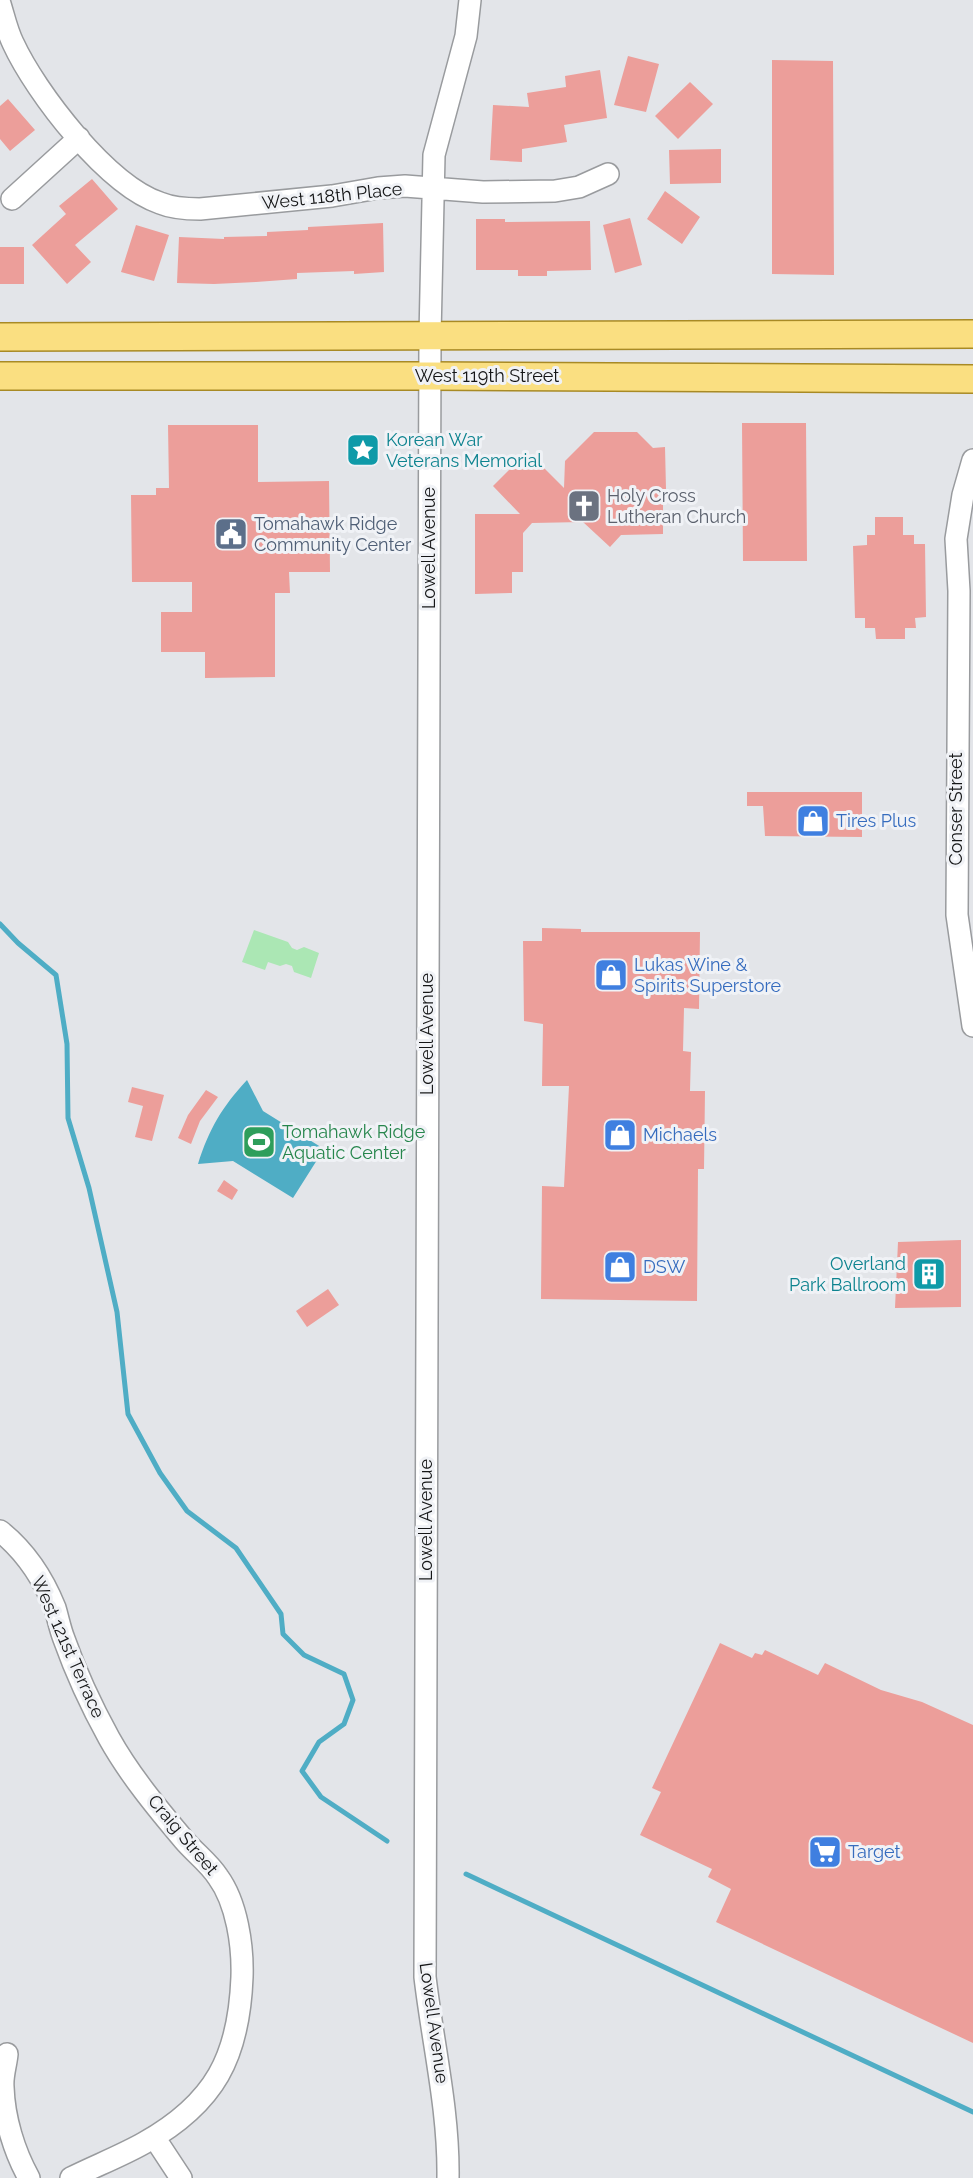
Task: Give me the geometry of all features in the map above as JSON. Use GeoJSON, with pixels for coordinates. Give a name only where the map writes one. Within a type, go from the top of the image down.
{"type":"FeatureCollection","features":[{"type":"Feature","properties":{"kind":"main road"},"geometry":{"type":"LineString","coordinates":[[0,337],[973,334]]}},
{"type":"Feature","properties":{"kind":"main road","name":"West 119th Street"},"geometry":{"type":"LineString","coordinates":[[0,376],[973,379]]}},
{"type":"Feature","properties":{"kind":"street","name":"Lowell Avenue"},"geometry":{"type":"LineString","coordinates":[[448,2178],[444,2096],[431,2027],[425,1977],[430,336],[434,155],[466,36],[470,0]]}},
{"type":"Feature","properties":{"kind":"street","name":"West 118th Place"},"geometry":{"type":"LineString","coordinates":[[0,4],[12,42],[27,69],[61,117],[106,166],[136,192],[159,203],[184,209],[200,209],[405,186],[483,192],[555,191],[579,187],[608,174]]}},
{"type":"Feature","properties":{"kind":"street"},"geometry":{"type":"LineString","coordinates":[[12,199],[79,138]]}},
{"type":"Feature","properties":{"kind":"street","name":"Conser Street"},"geometry":{"type":"LineString","coordinates":[[973,460],[963,495],[956,539],[959,591],[957,915],[973,1026]]}},
{"type":"Feature","properties":{"kind":"street","name":"Conser Street"},"geometry":{"type":"LineString","coordinates":[[959,591],[973,563]]}},
{"type":"Feature","properties":{"kind":"street","name":"West 121st Terrace"},"geometry":{"type":"LineString","coordinates":[[0,1531],[26,1556],[42,1582],[54,1608],[64,1640],[95,1710],[109,1739],[130,1769]]}},
{"type":"Feature","properties":{"kind":"street","name":"Craig Street"},"geometry":{"type":"LineString","coordinates":[[71,2178],[153,2137],[175,2124],[197,2106],[217,2080],[230,2053],[238,2025],[243,1966],[241,1938],[236,1918],[219,1877],[185,1842],[148,1796],[130,1769]]}},
{"type":"Feature","properties":{"kind":"street"},"geometry":{"type":"LineString","coordinates":[[8,2054],[2,2085],[5,2109],[14,2143],[29,2178]]}},
{"type":"Feature","properties":{"kind":"street"},"geometry":{"type":"LineString","coordinates":[[153,2137],[181,2178]]}},
{"type":"Feature","properties":{"kind":"green space"},"geometry":{"type":"Polygon","coordinates":[[[254,930],[288,942],[292,948],[297,950],[304,947],[319,953],[311,978],[294,972],[292,966],[286,964],[280,966],[268,962],[265,970],[242,962],[254,930]]]}},
{"type":"Feature","properties":{"kind":"water","name":"Tomahawk Ridge Aquatic Center"},"geometry":{"type":"Polygon","coordinates":[[[247,1080],[263,1111],[324,1149],[293,1198],[233,1161],[198,1164],[217,1119],[247,1080]]]}},
{"type":"Feature","properties":{"kind":"building"},"geometry":{"type":"Polygon","coordinates":[[[628,56],[659,64],[646,112],[614,105],[628,56]]]}},
{"type":"Feature","properties":{"kind":"building"},"geometry":{"type":"Polygon","coordinates":[[[772,60],[833,61],[834,275],[772,274],[772,60]]]}},
{"type":"Feature","properties":{"kind":"building"},"geometry":{"type":"Polygon","coordinates":[[[600,70],[607,118],[564,125],[567,142],[522,149],[522,162],[490,160],[493,105],[529,107],[527,93],[566,87],[565,76],[600,70]]]}},
{"type":"Feature","properties":{"kind":"building"},"geometry":{"type":"Polygon","coordinates":[[[690,82],[713,104],[678,139],[655,116],[690,82]]]}},
{"type":"Feature","properties":{"kind":"building"},"geometry":{"type":"Polygon","coordinates":[[[8,99],[35,130],[10,151],[0,139],[0,106],[8,99]]]}},
{"type":"Feature","properties":{"kind":"building"},"geometry":{"type":"Polygon","coordinates":[[[721,149],[721,183],[670,184],[669,150],[721,149]]]}},
{"type":"Feature","properties":{"kind":"building"},"geometry":{"type":"Polygon","coordinates":[[[92,179],[118,209],[75,245],[91,262],[67,284],[32,245],[66,214],[59,206],[92,179]]]}},
{"type":"Feature","properties":{"kind":"building"},"geometry":{"type":"Polygon","coordinates":[[[665,191],[700,217],[682,244],[647,219],[665,191]]]}},
{"type":"Feature","properties":{"kind":"building"},"geometry":{"type":"Polygon","coordinates":[[[630,218],[642,265],[615,273],[603,225],[630,218]]]}},
{"type":"Feature","properties":{"kind":"building"},"geometry":{"type":"Polygon","coordinates":[[[476,219],[505,219],[505,222],[590,221],[591,270],[547,271],[547,276],[518,276],[518,270],[476,270],[476,219]]]}},
{"type":"Feature","properties":{"kind":"building"},"geometry":{"type":"Polygon","coordinates":[[[383,223],[384,272],[297,273],[297,279],[214,284],[177,283],[179,237],[224,239],[224,237],[267,236],[267,232],[308,230],[308,227],[383,223]]]}},
{"type":"Feature","properties":{"kind":"building"},"geometry":{"type":"Polygon","coordinates":[[[136,225],[169,235],[154,281],[121,272],[136,225]]]}},
{"type":"Feature","properties":{"kind":"building"},"geometry":{"type":"Polygon","coordinates":[[[0,247],[24,247],[24,284],[0,284],[0,247]]]}},
{"type":"Feature","properties":{"kind":"building"},"geometry":{"type":"Polygon","coordinates":[[[742,423],[806,423],[807,561],[743,561],[742,423]]]}},
{"type":"Feature","properties":{"kind":"building","name":"Tomahawk Ridge Community Center"},"geometry":{"type":"Polygon","coordinates":[[[168,425],[258,425],[258,482],[329,481],[330,572],[289,572],[290,593],[275,593],[275,677],[205,678],[205,652],[161,652],[161,612],[192,612],[192,582],[132,582],[131,495],[156,495],[156,488],[169,488],[168,425]]]}},
{"type":"Feature","properties":{"kind":"building","name":"Holy Cross Lutheran Church"},"geometry":{"type":"Polygon","coordinates":[[[594,432],[637,432],[653,448],[665,447],[666,489],[663,489],[663,534],[621,535],[610,547],[583,522],[532,523],[523,533],[523,572],[512,572],[512,593],[475,594],[475,514],[520,514],[493,486],[520,459],[535,459],[564,488],[565,461],[594,432]]]}},
{"type":"Feature","properties":{"kind":"building"},"geometry":{"type":"Polygon","coordinates":[[[875,517],[903,517],[903,535],[914,535],[914,544],[925,544],[926,617],[915,618],[916,628],[905,628],[905,639],[876,639],[875,628],[865,628],[865,618],[855,618],[853,546],[867,545],[867,535],[875,535],[875,517]]]}},
{"type":"Feature","properties":{"kind":"building","name":"Tires Plus"},"geometry":{"type":"Polygon","coordinates":[[[747,792],[862,792],[862,837],[765,836],[763,806],[747,806],[747,792]]]}},
{"type":"Feature","properties":{"kind":"building"},"geometry":{"type":"Polygon","coordinates":[[[542,928],[581,929],[581,932],[700,932],[699,1009],[684,1008],[683,1051],[691,1052],[690,1091],[705,1091],[704,1169],[698,1169],[697,1301],[541,1299],[542,1186],[564,1187],[569,1086],[542,1086],[543,1024],[524,1021],[523,941],[542,941],[542,928]]]}},
{"type":"Feature","properties":{"kind":"building"},"geometry":{"type":"Polygon","coordinates":[[[132,1087],[164,1095],[152,1141],[135,1137],[143,1106],[128,1102],[132,1087]]]}},
{"type":"Feature","properties":{"kind":"building"},"geometry":{"type":"Polygon","coordinates":[[[206,1090],[218,1097],[200,1121],[191,1144],[178,1138],[188,1115],[206,1090]]]}},
{"type":"Feature","properties":{"kind":"building"},"geometry":{"type":"Polygon","coordinates":[[[224,1180],[238,1190],[232,1200],[217,1191],[224,1180]]]}},
{"type":"Feature","properties":{"kind":"building","name":"Overland Park Ballroom"},"geometry":{"type":"Polygon","coordinates":[[[961,1240],[961,1307],[895,1308],[898,1242],[961,1240]]]}},
{"type":"Feature","properties":{"kind":"building"},"geometry":{"type":"Polygon","coordinates":[[[328,1289],[339,1305],[307,1327],[296,1311],[328,1289]]]}},
{"type":"Feature","properties":{"kind":"building","name":"Target"},"geometry":{"type":"Polygon","coordinates":[[[720,1643],[752,1658],[755,1653],[762,1655],[765,1650],[818,1675],[825,1663],[881,1690],[922,1702],[973,1725],[973,2043],[716,1922],[731,1889],[708,1877],[712,1869],[640,1835],[661,1792],[652,1788],[720,1643]]]}},
{"type":"Feature","properties":{"kind":"waterway"},"geometry":{"type":"LineString","coordinates":[[0,924],[18,943],[56,975],[67,1044],[68,1118],[89,1188],[117,1312],[128,1414],[160,1473],[187,1511],[236,1548],[281,1614],[283,1634],[304,1655],[344,1674],[353,1700],[344,1724],[319,1742],[302,1771],[321,1797],[387,1841]]}},
{"type":"Feature","properties":{"kind":"waterway"},"geometry":{"type":"LineString","coordinates":[[466,1874],[973,2112]]}},
{"type":"Feature","properties":{"kind":"place","name":"Korean War Veterans Memorial"},"geometry":{"type":"Point","coordinates":[363,450]}},
{"type":"Feature","properties":{"kind":"place","name":"Holy Cross Lutheran Church"},"geometry":{"type":"Point","coordinates":[584,506]}},
{"type":"Feature","properties":{"kind":"place","name":"Tomahawk Ridge Community Center"},"geometry":{"type":"Point","coordinates":[231,534]}},
{"type":"Feature","properties":{"kind":"place","name":"Tires Plus"},"geometry":{"type":"Point","coordinates":[813,821]}},
{"type":"Feature","properties":{"kind":"place","name":"Lukas Wine & Spirits Superstore"},"geometry":{"type":"Point","coordinates":[611,975]}},
{"type":"Feature","properties":{"kind":"place","name":"Michaels"},"geometry":{"type":"Point","coordinates":[620,1135]}},
{"type":"Feature","properties":{"kind":"place","name":"Tomahawk Ridge Aquatic Center"},"geometry":{"type":"Point","coordinates":[259,1142]}},
{"type":"Feature","properties":{"kind":"place","name":"DSW"},"geometry":{"type":"Point","coordinates":[620,1267]}},
{"type":"Feature","properties":{"kind":"place","name":"Overland Park Ballroom"},"geometry":{"type":"Point","coordinates":[929,1274]}},
{"type":"Feature","properties":{"kind":"place","name":"Target"},"geometry":{"type":"Point","coordinates":[825,1852]}}]}
